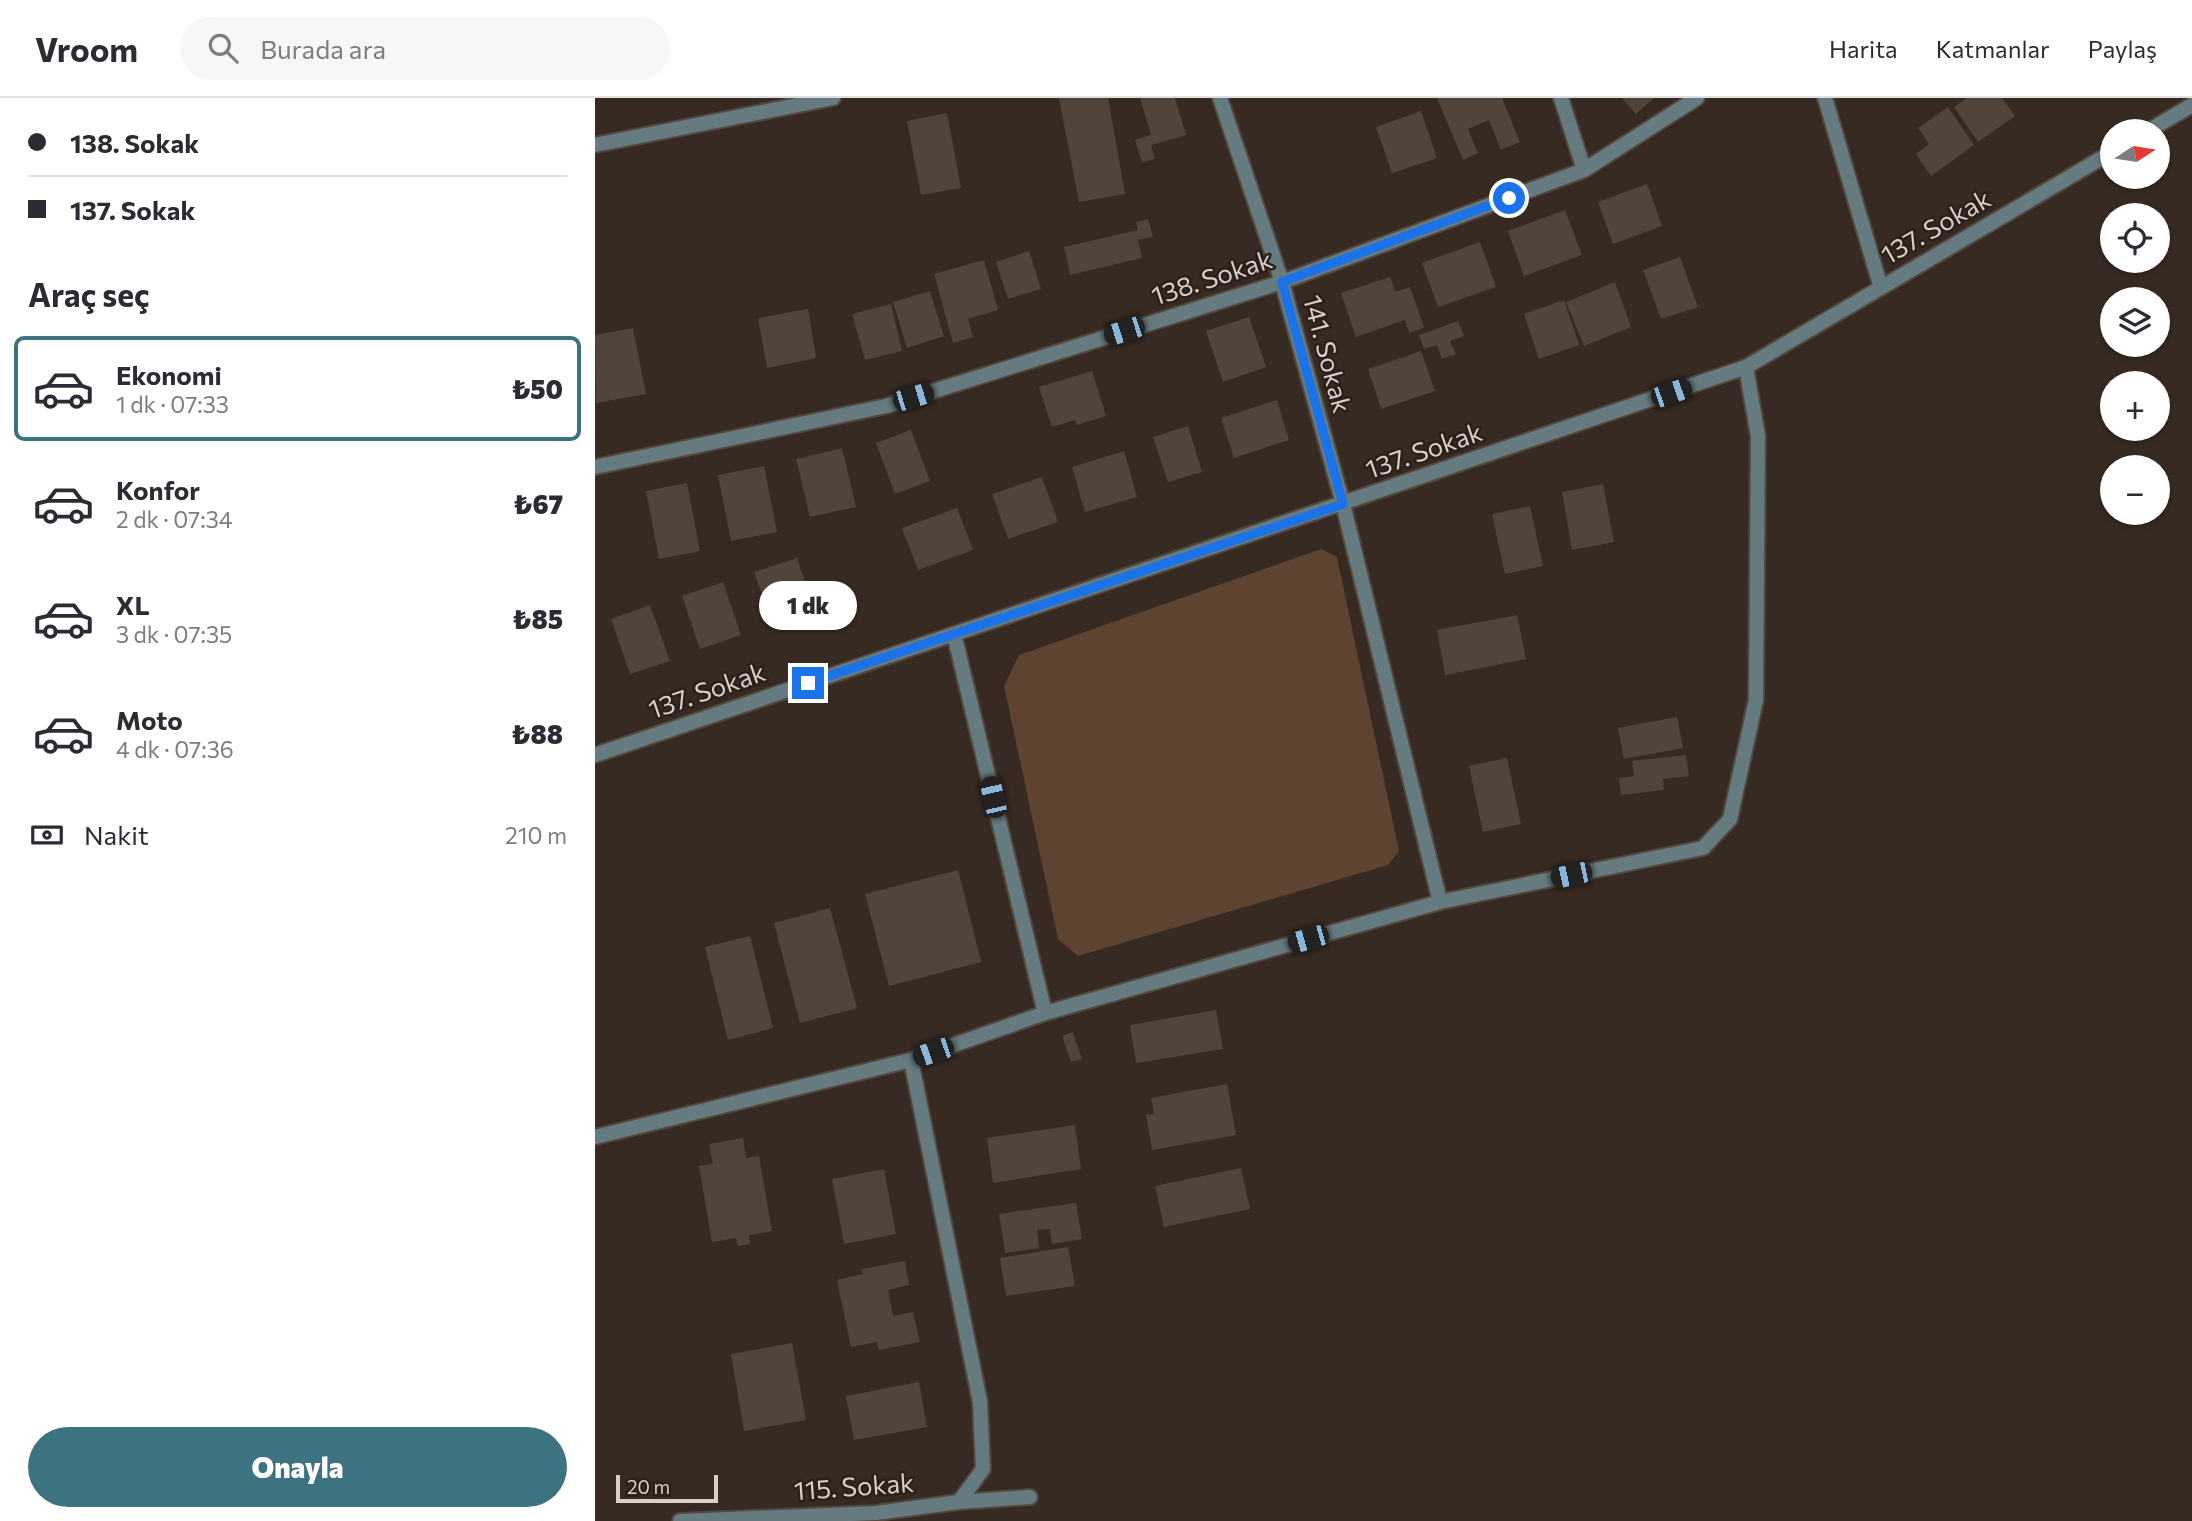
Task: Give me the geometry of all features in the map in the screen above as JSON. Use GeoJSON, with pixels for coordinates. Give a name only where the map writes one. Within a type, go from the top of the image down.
{"type":"FeatureCollection","features":[{"type":"Feature","properties":{"kind":"street"},"geometry":{"type":"LineString","coordinates":[[595,145],[833,98]]}},
{"type":"Feature","properties":{"kind":"street","name":"141. Sokak"},"geometry":{"type":"LineString","coordinates":[[1220,98],[1282,282],[1343,504],[1440,902]]}},
{"type":"Feature","properties":{"kind":"street"},"geometry":{"type":"LineString","coordinates":[[1561,98],[1584,170]]}},
{"type":"Feature","properties":{"kind":"street","name":"138. Sokak"},"geometry":{"type":"LineString","coordinates":[[595,467],[886,406],[1282,282],[1584,170],[1697,98]]}},
{"type":"Feature","properties":{"kind":"street"},"geometry":{"type":"LineString","coordinates":[[1825,98],[1881,288]]}},
{"type":"Feature","properties":{"kind":"street"},"geometry":{"type":"LineString","coordinates":[[2168,119],[2192,105]]}},
{"type":"Feature","properties":{"kind":"street","name":"137. Sokak"},"geometry":{"type":"LineString","coordinates":[[595,755],[1746,367],[2100,159]]}},
{"type":"Feature","properties":{"kind":"street"},"geometry":{"type":"LineString","coordinates":[[595,1137],[911,1060],[1045,1013],[1440,902],[1703,848],[1730,819],[1756,700],[1758,436],[1746,367]]}},
{"type":"Feature","properties":{"kind":"street"},"geometry":{"type":"LineString","coordinates":[[954,635],[1045,1013]]}},
{"type":"Feature","properties":{"kind":"street"},"geometry":{"type":"LineString","coordinates":[[911,1060],[980,1402],[983,1469],[959,1502]]}},
{"type":"Feature","properties":{"kind":"street","name":"115. Sokak"},"geometry":{"type":"LineString","coordinates":[[681,1521],[876,1513],[959,1502],[1030,1497]]}},
{"type":"Feature","properties":{"kind":"shaded area"},"geometry":{"type":"Polygon","coordinates":[[[1321,549],[1337,557],[1399,851],[1388,865],[1078,956],[1058,939],[1004,686],[1019,655],[1321,549]]]}},
{"type":"Feature","properties":{"kind":"building"},"geometry":{"type":"Polygon","coordinates":[[[1059,98],[1108,98],[1125,194],[1079,202],[1059,98]]]}},
{"type":"Feature","properties":{"kind":"building"},"geometry":{"type":"Polygon","coordinates":[[[1140,98],[1175,98],[1186,135],[1151,145],[1155,159],[1142,162],[1135,140],[1151,135],[1140,98]]]}},
{"type":"Feature","properties":{"kind":"building"},"geometry":{"type":"Polygon","coordinates":[[[1437,98],[1502,98],[1520,142],[1501,150],[1489,120],[1468,129],[1478,153],[1463,160],[1437,98]]]}},
{"type":"Feature","properties":{"kind":"building"},"geometry":{"type":"Polygon","coordinates":[[[1622,98],[1654,98],[1636,114],[1622,98]]]}},
{"type":"Feature","properties":{"kind":"building"},"geometry":{"type":"Polygon","coordinates":[[[1967,98],[2002,98],[2015,116],[1978,142],[1954,107],[1967,98]]]}},
{"type":"Feature","properties":{"kind":"building"},"geometry":{"type":"Polygon","coordinates":[[[1948,107],[1974,145],[1931,176],[1916,154],[1929,144],[1918,128],[1948,107]]]}},
{"type":"Feature","properties":{"kind":"building"},"geometry":{"type":"Polygon","coordinates":[[[1421,111],[1437,158],[1392,173],[1376,127],[1421,111]]]}},
{"type":"Feature","properties":{"kind":"building"},"geometry":{"type":"Polygon","coordinates":[[[947,113],[961,188],[921,195],[907,121],[947,113]]]}},
{"type":"Feature","properties":{"kind":"building"},"geometry":{"type":"Polygon","coordinates":[[[1647,184],[1662,226],[1613,244],[1598,202],[1647,184]]]}},
{"type":"Feature","properties":{"kind":"building"},"geometry":{"type":"Polygon","coordinates":[[[1565,210],[1582,255],[1524,276],[1508,231],[1565,210]]]}},
{"type":"Feature","properties":{"kind":"building"},"geometry":{"type":"Polygon","coordinates":[[[1148,219],[1153,237],[1138,240],[1142,258],[1070,275],[1064,247],[1138,230],[1136,222],[1148,219]]]}},
{"type":"Feature","properties":{"kind":"building"},"geometry":{"type":"Polygon","coordinates":[[[1480,242],[1496,287],[1438,307],[1422,263],[1480,242]]]}},
{"type":"Feature","properties":{"kind":"building"},"geometry":{"type":"Polygon","coordinates":[[[1029,251],[1041,289],[1008,299],[996,262],[1029,251]]]}},
{"type":"Feature","properties":{"kind":"building"},"geometry":{"type":"Polygon","coordinates":[[[1680,257],[1698,307],[1661,319],[1643,270],[1680,257]]]}},
{"type":"Feature","properties":{"kind":"building"},"geometry":{"type":"Polygon","coordinates":[[[984,260],[998,310],[968,319],[973,337],[953,343],[934,274],[984,260]]]}},
{"type":"Feature","properties":{"kind":"building"},"geometry":{"type":"Polygon","coordinates":[[[1390,277],[1395,292],[1410,287],[1424,328],[1409,333],[1405,320],[1356,337],[1341,293],[1390,277]]]}},
{"type":"Feature","properties":{"kind":"building"},"geometry":{"type":"Polygon","coordinates":[[[1615,282],[1631,327],[1584,346],[1566,302],[1615,282]]]}},
{"type":"Feature","properties":{"kind":"building"},"geometry":{"type":"Polygon","coordinates":[[[930,291],[944,336],[907,348],[893,302],[930,291]]]}},
{"type":"Feature","properties":{"kind":"building"},"geometry":{"type":"Polygon","coordinates":[[[1564,300],[1579,345],[1539,359],[1524,314],[1564,300]]]}},
{"type":"Feature","properties":{"kind":"building"},"geometry":{"type":"Polygon","coordinates":[[[891,304],[902,351],[865,360],[852,314],[891,304]]]}},
{"type":"Feature","properties":{"kind":"building"},"geometry":{"type":"Polygon","coordinates":[[[808,309],[816,358],[767,368],[758,318],[808,309]]]}},
{"type":"Feature","properties":{"kind":"building"},"geometry":{"type":"Polygon","coordinates":[[[1249,317],[1266,367],[1223,382],[1206,331],[1249,317]]]}},
{"type":"Feature","properties":{"kind":"building"},"geometry":{"type":"Polygon","coordinates":[[[1458,321],[1464,336],[1450,341],[1456,354],[1442,359],[1437,345],[1424,349],[1419,335],[1458,321]]]}},
{"type":"Feature","properties":{"kind":"building"},"geometry":{"type":"Polygon","coordinates":[[[633,328],[646,394],[596,403],[595,335],[633,328]]]}},
{"type":"Feature","properties":{"kind":"building"},"geometry":{"type":"Polygon","coordinates":[[[1421,351],[1435,391],[1381,409],[1368,369],[1421,351]]]}},
{"type":"Feature","properties":{"kind":"building"},"geometry":{"type":"Polygon","coordinates":[[[1092,371],[1106,416],[1077,425],[1075,420],[1052,427],[1039,387],[1092,371]]]}},
{"type":"Feature","properties":{"kind":"building"},"geometry":{"type":"Polygon","coordinates":[[[1277,400],[1289,440],[1234,458],[1221,418],[1277,400]]]}},
{"type":"Feature","properties":{"kind":"building"},"geometry":{"type":"Polygon","coordinates":[[[1188,426],[1202,472],[1168,482],[1153,437],[1188,426]]]}},
{"type":"Feature","properties":{"kind":"building"},"geometry":{"type":"Polygon","coordinates":[[[911,430],[930,481],[895,494],[876,443],[911,430]]]}},
{"type":"Feature","properties":{"kind":"building"},"geometry":{"type":"Polygon","coordinates":[[[842,448],[856,507],[810,517],[796,459],[842,448]]]}},
{"type":"Feature","properties":{"kind":"building"},"geometry":{"type":"Polygon","coordinates":[[[1124,451],[1137,497],[1085,512],[1072,467],[1124,451]]]}},
{"type":"Feature","properties":{"kind":"building"},"geometry":{"type":"Polygon","coordinates":[[[764,466],[777,532],[731,541],[718,475],[764,466]]]}},
{"type":"Feature","properties":{"kind":"building"},"geometry":{"type":"Polygon","coordinates":[[[1042,477],[1058,522],[1008,539],[992,494],[1042,477]]]}},
{"type":"Feature","properties":{"kind":"building"},"geometry":{"type":"Polygon","coordinates":[[[687,483],[700,551],[659,559],[646,491],[687,483]]]}},
{"type":"Feature","properties":{"kind":"building"},"geometry":{"type":"Polygon","coordinates":[[[1603,484],[1614,542],[1572,550],[1562,492],[1603,484]]]}},
{"type":"Feature","properties":{"kind":"building"},"geometry":{"type":"Polygon","coordinates":[[[1530,506],[1543,566],[1505,574],[1492,514],[1530,506]]]}},
{"type":"Feature","properties":{"kind":"building"},"geometry":{"type":"Polygon","coordinates":[[[957,508],[973,550],[918,570],[902,528],[957,508]]]}},
{"type":"Feature","properties":{"kind":"building"},"geometry":{"type":"Polygon","coordinates":[[[797,558],[815,610],[773,625],[754,572],[797,558]]]}},
{"type":"Feature","properties":{"kind":"building"},"geometry":{"type":"Polygon","coordinates":[[[723,582],[741,635],[700,649],[682,596],[723,582]]]}},
{"type":"Feature","properties":{"kind":"building"},"geometry":{"type":"Polygon","coordinates":[[[650,605],[670,661],[630,674],[611,619],[650,605]]]}},
{"type":"Feature","properties":{"kind":"building"},"geometry":{"type":"Polygon","coordinates":[[[1517,615],[1526,659],[1445,675],[1437,630],[1517,615]]]}},
{"type":"Feature","properties":{"kind":"building"},"geometry":{"type":"Polygon","coordinates":[[[1677,717],[1683,748],[1624,759],[1618,728],[1677,717]]]}},
{"type":"Feature","properties":{"kind":"building"},"geometry":{"type":"Polygon","coordinates":[[[1686,755],[1689,776],[1663,779],[1664,790],[1621,795],[1619,778],[1634,776],[1632,761],[1686,755]]]}},
{"type":"Feature","properties":{"kind":"building"},"geometry":{"type":"Polygon","coordinates":[[[1507,758],[1521,824],[1483,832],[1469,766],[1507,758]]]}},
{"type":"Feature","properties":{"kind":"building"},"geometry":{"type":"Polygon","coordinates":[[[958,870],[981,962],[889,986],[865,894],[958,870]]]}},
{"type":"Feature","properties":{"kind":"building"},"geometry":{"type":"Polygon","coordinates":[[[830,908],[857,1008],[800,1023],[774,923],[830,908]]]}},
{"type":"Feature","properties":{"kind":"building"},"geometry":{"type":"Polygon","coordinates":[[[750,936],[773,1028],[728,1040],[705,947],[750,936]]]}},
{"type":"Feature","properties":{"kind":"building"},"geometry":{"type":"Polygon","coordinates":[[[1216,1010],[1223,1049],[1136,1063],[1130,1025],[1216,1010]]]}},
{"type":"Feature","properties":{"kind":"building"},"geometry":{"type":"Polygon","coordinates":[[[1073,1032],[1082,1059],[1071,1062],[1062,1036],[1073,1032]]]}},
{"type":"Feature","properties":{"kind":"building"},"geometry":{"type":"Polygon","coordinates":[[[1227,1084],[1236,1135],[1152,1150],[1146,1115],[1154,1114],[1151,1098],[1227,1084]]]}},
{"type":"Feature","properties":{"kind":"building"},"geometry":{"type":"Polygon","coordinates":[[[1075,1125],[1081,1169],[993,1183],[987,1138],[1075,1125]]]}},
{"type":"Feature","properties":{"kind":"building"},"geometry":{"type":"Polygon","coordinates":[[[743,1138],[746,1158],[759,1156],[772,1231],[749,1235],[750,1244],[738,1246],[736,1238],[712,1242],[699,1166],[713,1164],[709,1144],[743,1138]]]}},
{"type":"Feature","properties":{"kind":"building"},"geometry":{"type":"Polygon","coordinates":[[[1241,1168],[1250,1209],[1164,1227],[1155,1186],[1241,1168]]]}},
{"type":"Feature","properties":{"kind":"building"},"geometry":{"type":"Polygon","coordinates":[[[884,1169],[896,1234],[844,1244],[832,1179],[884,1169]]]}},
{"type":"Feature","properties":{"kind":"building"},"geometry":{"type":"Polygon","coordinates":[[[1076,1203],[1082,1239],[1052,1244],[1050,1229],[1037,1230],[1039,1248],[1005,1253],[999,1214],[1076,1203]]]}},
{"type":"Feature","properties":{"kind":"building"},"geometry":{"type":"Polygon","coordinates":[[[1068,1247],[1075,1286],[1006,1296],[1000,1258],[1068,1247]]]}},
{"type":"Feature","properties":{"kind":"building"},"geometry":{"type":"Polygon","coordinates":[[[905,1261],[909,1285],[888,1290],[893,1316],[913,1312],[920,1342],[879,1350],[877,1342],[851,1347],[837,1280],[863,1274],[862,1269],[905,1261]]]}},
{"type":"Feature","properties":{"kind":"building"},"geometry":{"type":"Polygon","coordinates":[[[792,1343],[806,1420],[744,1431],[731,1354],[792,1343]]]}},
{"type":"Feature","properties":{"kind":"building"},"geometry":{"type":"Polygon","coordinates":[[[919,1382],[927,1427],[854,1440],[846,1396],[919,1382]]]}},
{"type":"Feature","properties":{"kind":"route"},"geometry":{"type":"LineString","coordinates":[[808,683],[1343,504],[1282,282],[1509,198]]}}]}
